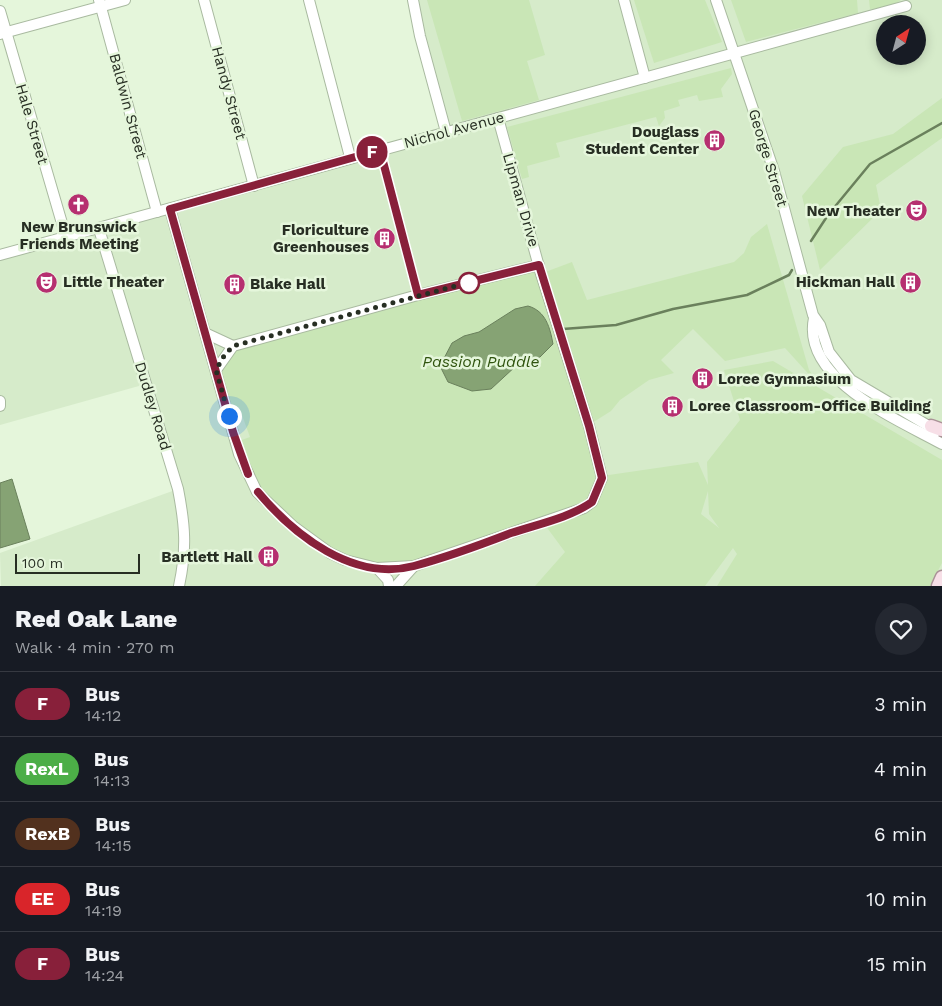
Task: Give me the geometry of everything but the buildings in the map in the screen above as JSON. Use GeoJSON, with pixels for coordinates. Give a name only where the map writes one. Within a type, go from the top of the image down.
{"type":"FeatureCollection","features":[{"type":"Feature","properties":{"kind":"main road"},"geometry":{"type":"LineString","coordinates":[[938,586],[942,577]]}},
{"type":"Feature","properties":{"kind":"street"},"geometry":{"type":"LineString","coordinates":[[3,34],[100,3],[125,0]]}},
{"type":"Feature","properties":{"kind":"street","name":"Handy Street"},"geometry":{"type":"LineString","coordinates":[[204,0],[254,186]]}},
{"type":"Feature","properties":{"kind":"street"},"geometry":{"type":"LineString","coordinates":[[309,0],[350,157]]}},
{"type":"Feature","properties":{"kind":"street"},"geometry":{"type":"LineString","coordinates":[[413,0],[420,36],[446,132]]}},
{"type":"Feature","properties":{"kind":"street"},"geometry":{"type":"LineString","coordinates":[[624,0],[645,78]]}},
{"type":"Feature","properties":{"kind":"street","name":"George Street"},"geometry":{"type":"LineString","coordinates":[[716,0],[774,171],[814,318],[812,326],[820,358],[841,383],[857,395],[942,444]]}},
{"type":"Feature","properties":{"kind":"street","name":"Baldwin Street"},"geometry":{"type":"LineString","coordinates":[[100,3],[157,212]]}},
{"type":"Feature","properties":{"kind":"street","name":"Nichol Avenue"},"geometry":{"type":"LineString","coordinates":[[0,255],[254,186],[350,157],[906,6]]}},
{"type":"Feature","properties":{"kind":"street","name":"Hale Street"},"geometry":{"type":"LineString","coordinates":[[0,11],[3,34],[66,237]]}},
{"type":"Feature","properties":{"kind":"street","name":"Lipman Drive"},"geometry":{"type":"LineString","coordinates":[[170,209],[239,454],[258,492],[293,526],[330,553],[345,560],[377,568],[414,566],[584,508],[592,502],[600,487],[602,478],[589,426],[539,265],[498,118]]}},
{"type":"Feature","properties":{"kind":"street","name":"Dudley Road"},"geometry":{"type":"LineString","coordinates":[[99,229],[178,489],[184,520],[185,551],[179,586]]}},
{"type":"Feature","properties":{"kind":"street"},"geometry":{"type":"LineString","coordinates":[[216,370],[224,356],[233,346],[418,295],[539,265]]}},
{"type":"Feature","properties":{"kind":"street","name":"George Street"},"geometry":{"type":"LineString","coordinates":[[814,318],[820,324],[829,352],[851,380],[936,428],[942,434]]}},
{"type":"Feature","properties":{"kind":"street"},"geometry":{"type":"LineString","coordinates":[[205,333],[233,346]]}},
{"type":"Feature","properties":{"kind":"street"},"geometry":{"type":"LineString","coordinates":[[0,401],[0,406]]}},
{"type":"Feature","properties":{"kind":"street"},"geometry":{"type":"LineString","coordinates":[[396,586],[414,566]]}},
{"type":"Feature","properties":{"kind":"street"},"geometry":{"type":"LineString","coordinates":[[377,568],[388,580],[389,586]]}},
{"type":"Feature","properties":{"kind":"shaded area"},"geometry":{"type":"Polygon","coordinates":[[[413,0],[942,0],[942,586],[1,586],[0,553],[178,489],[146,384],[0,425],[0,255],[446,132],[413,0]]]}},
{"type":"Feature","properties":{"kind":"shaded area"},"geometry":{"type":"Polygon","coordinates":[[[427,0],[529,0],[545,55],[527,61],[539,100],[462,121],[427,0]]]}},
{"type":"Feature","properties":{"kind":"shaded area"},"geometry":{"type":"Polygon","coordinates":[[[634,0],[705,0],[722,42],[654,63],[634,0]]]}},
{"type":"Feature","properties":{"kind":"shaded area"},"geometry":{"type":"Polygon","coordinates":[[[731,0],[857,0],[858,13],[746,42],[731,0]]]}},
{"type":"Feature","properties":{"kind":"shaded area"},"geometry":{"type":"Polygon","coordinates":[[[869,0],[901,0],[886,7],[870,9],[869,0]]]}},
{"type":"Feature","properties":{"kind":"shaded area"},"geometry":{"type":"Polygon","coordinates":[[[731,68],[732,74],[721,89],[723,97],[699,101],[697,95],[678,100],[680,106],[664,111],[665,118],[659,126],[656,117],[556,143],[560,157],[527,166],[529,177],[522,179],[507,127],[731,68]]]}},
{"type":"Feature","properties":{"kind":"shaded area"},"geometry":{"type":"Polygon","coordinates":[[[942,98],[942,138],[876,185],[881,210],[820,270],[802,196],[843,147],[893,134],[942,98]]]}},
{"type":"Feature","properties":{"kind":"shaded area"},"geometry":{"type":"Polygon","coordinates":[[[767,224],[809,370],[816,379],[814,380],[785,348],[725,361],[693,329],[661,360],[674,373],[649,380],[620,400],[611,411],[592,423],[602,476],[698,462],[708,485],[707,462],[740,420],[724,370],[773,361],[942,460],[942,563],[930,586],[717,586],[737,554],[733,548],[705,586],[535,586],[565,552],[545,525],[394,570],[335,559],[259,486],[239,441],[250,437],[239,407],[230,410],[216,370],[233,346],[540,267],[548,271],[572,262],[587,300],[734,262],[744,253],[751,237],[767,224]],[[708,491],[701,514],[719,528],[709,514],[708,491]]]}},
{"type":"Feature","properties":{"kind":"water","name":"Passion Puddle"},"geometry":{"type":"Polygon","coordinates":[[[528,306],[534,308],[543,316],[549,326],[552,338],[553,344],[540,357],[517,365],[491,389],[472,391],[448,382],[440,366],[452,343],[464,336],[479,332],[515,309],[528,306]]]}},
{"type":"Feature","properties":{"kind":"water"},"geometry":{"type":"Polygon","coordinates":[[[12,479],[30,539],[0,548],[0,483],[12,479]]]}},
{"type":"Feature","properties":{"kind":"waterway"},"geometry":{"type":"LineString","coordinates":[[811,241],[828,215],[870,164],[942,123]]}},
{"type":"Feature","properties":{"kind":"waterway"},"geometry":{"type":"LineString","coordinates":[[563,329],[616,325],[673,309],[747,295],[789,275],[792,270]]}},
{"type":"Feature","properties":{"kind":"bus line","name":"F"},"geometry":{"type":"LineString","coordinates":[[248,474],[239,454],[170,209],[380,150],[418,295],[539,265],[589,426],[602,478],[600,487],[592,502],[584,508],[489,542],[414,566],[377,568],[345,560],[330,553],[269,506],[258,492]]}},
{"type":"Feature","properties":{"kind":"place","name":"Douglass Student Center"},"geometry":{"type":"Point","coordinates":[715,141]}},
{"type":"Feature","properties":{"kind":"place","name":"New Brunswick Friends Meeting"},"geometry":{"type":"Point","coordinates":[79,204]}},
{"type":"Feature","properties":{"kind":"place","name":"New Theater"},"geometry":{"type":"Point","coordinates":[917,211]}},
{"type":"Feature","properties":{"kind":"place","name":"Floriculture Greenhouses"},"geometry":{"type":"Point","coordinates":[385,239]}},
{"type":"Feature","properties":{"kind":"place","name":"Little Theater"},"geometry":{"type":"Point","coordinates":[47,282]}},
{"type":"Feature","properties":{"kind":"place","name":"Hickman Hall"},"geometry":{"type":"Point","coordinates":[911,282]}},
{"type":"Feature","properties":{"kind":"place","name":"Blake Hall"},"geometry":{"type":"Point","coordinates":[234,284]}},
{"type":"Feature","properties":{"kind":"place","name":"Loree Gymnasium"},"geometry":{"type":"Point","coordinates":[702,379]}},
{"type":"Feature","properties":{"kind":"place","name":"Loree Classroom-Office Building"},"geometry":{"type":"Point","coordinates":[673,406]}},
{"type":"Feature","properties":{"kind":"place","name":"Bartlett Hall"},"geometry":{"type":"Point","coordinates":[269,557]}},
{"type":"Feature","properties":{"kind":"route"},"geometry":{"type":"LineString","coordinates":[[229,416],[216,370],[224,356],[233,346],[474,281],[469,283]]}}]}
